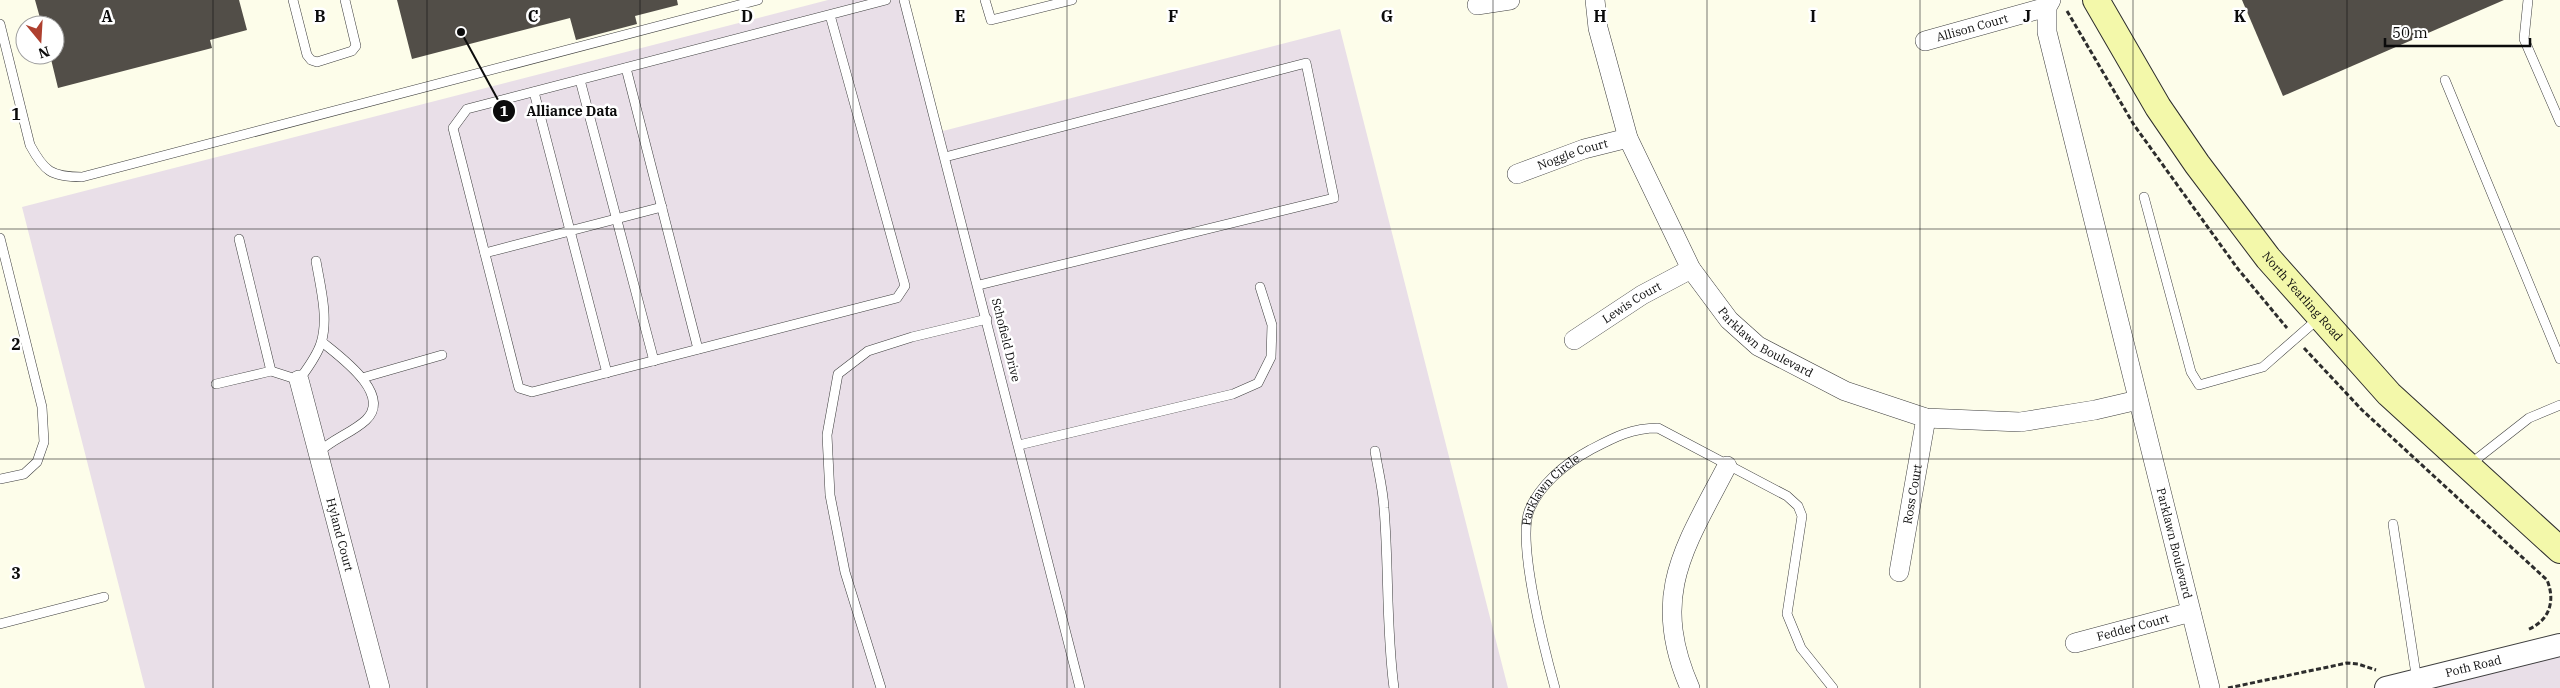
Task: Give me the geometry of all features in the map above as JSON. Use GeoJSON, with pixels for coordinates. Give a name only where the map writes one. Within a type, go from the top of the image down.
{"type":"FeatureCollection","features":[{"type":"Feature","properties":{"kind":"main road","name":"North Yearling Road"},"geometry":{"type":"LineString","coordinates":[[2096,0],[2178,138],[2268,258],[2319,318],[2389,394],[2560,550]]}},
{"type":"Feature","properties":{"kind":"street"},"geometry":{"type":"LineString","coordinates":[[1477,5],[1510,0]]}},
{"type":"Feature","properties":{"kind":"street","name":"Parklawn Boulevard"},"geometry":{"type":"LineString","coordinates":[[1595,0],[1598,28],[1628,138],[1691,269],[1728,320],[1758,346],[1845,391],[1926,418],[2020,422],[2095,410],[2138,400]]}},
{"type":"Feature","properties":{"kind":"street","name":"Parklawn Boulevard"},"geometry":{"type":"LineString","coordinates":[[2053,4],[2047,32],[2210,688]]}},
{"type":"Feature","properties":{"kind":"street","name":"Allison Court"},"geometry":{"type":"LineString","coordinates":[[1925,41],[2053,4]]}},
{"type":"Feature","properties":{"kind":"street","name":"Noggle Court"},"geometry":{"type":"LineString","coordinates":[[1517,174],[1584,150],[1628,138]]}},
{"type":"Feature","properties":{"kind":"street","name":"Lewis Court"},"geometry":{"type":"LineString","coordinates":[[1574,340],[1642,295],[1691,269]]}},
{"type":"Feature","properties":{"kind":"street","name":"Hyland Court"},"geometry":{"type":"LineString","coordinates":[[300,380],[380,688]]}},
{"type":"Feature","properties":{"kind":"street","name":"Ross Court"},"geometry":{"type":"LineString","coordinates":[[1899,572],[1926,418]]}},
{"type":"Feature","properties":{"kind":"street"},"geometry":{"type":"LineString","coordinates":[[1690,688],[1680,664],[1671,618],[1673,584],[1680,559],[1727,466]]}},
{"type":"Feature","properties":{"kind":"street","name":"Fedder Court"},"geometry":{"type":"LineString","coordinates":[[2075,643],[2191,612]]}},
{"type":"Feature","properties":{"kind":"street","name":"Poth Road"},"geometry":{"type":"LineString","coordinates":[[2383,678],[2417,681],[2560,645]]}},
{"type":"Feature","properties":{"kind":"lane"},"geometry":{"type":"LineString","coordinates":[[293,0],[307,55],[311,60],[317,62],[352,51],[356,46],[345,0]]}},
{"type":"Feature","properties":{"kind":"lane"},"geometry":{"type":"LineString","coordinates":[[0,24],[30,145],[39,162],[48,172],[63,177],[82,177],[758,0]]}},
{"type":"Feature","properties":{"kind":"lane"},"geometry":{"type":"LineString","coordinates":[[830,15],[905,286],[896,298],[532,392],[519,388],[453,128],[467,110],[886,0]]}},
{"type":"Feature","properties":{"kind":"lane","name":"Schofield Drive"},"geometry":{"type":"LineString","coordinates":[[904,0],[979,286],[1080,688]]}},
{"type":"Feature","properties":{"kind":"lane"},"geometry":{"type":"LineString","coordinates":[[985,0],[991,20],[1072,0]]}},
{"type":"Feature","properties":{"kind":"lane"},"geometry":{"type":"LineString","coordinates":[[2528,0],[2524,39],[2560,122]]}},
{"type":"Feature","properties":{"kind":"lane"},"geometry":{"type":"LineString","coordinates":[[945,157],[1306,63],[1334,198],[979,286]]}},
{"type":"Feature","properties":{"kind":"lane"},"geometry":{"type":"LineString","coordinates":[[626,68],[698,349]]}},
{"type":"Feature","properties":{"kind":"lane"},"geometry":{"type":"LineString","coordinates":[[580,80],[654,360]]}},
{"type":"Feature","properties":{"kind":"lane"},"geometry":{"type":"LineString","coordinates":[[2445,80],[2560,359]]}},
{"type":"Feature","properties":{"kind":"lane"},"geometry":{"type":"LineString","coordinates":[[534,92],[606,373]]}},
{"type":"Feature","properties":{"kind":"lane"},"geometry":{"type":"LineString","coordinates":[[2144,197],[2191,372],[2199,385],[2263,367],[2319,318]]}},
{"type":"Feature","properties":{"kind":"lane"},"geometry":{"type":"LineString","coordinates":[[485,253],[662,207]]}},
{"type":"Feature","properties":{"kind":"lane"},"geometry":{"type":"LineString","coordinates":[[0,238],[42,407],[44,442],[37,462],[24,474],[0,479]]}},
{"type":"Feature","properties":{"kind":"lane"},"geometry":{"type":"LineString","coordinates":[[239,240],[271,371]]}},
{"type":"Feature","properties":{"kind":"lane"},"geometry":{"type":"LineString","coordinates":[[216,384],[271,371],[300,380],[322,342],[323,315],[316,261]]}},
{"type":"Feature","properties":{"kind":"lane"},"geometry":{"type":"LineString","coordinates":[[1019,446],[1232,394],[1258,383],[1271,356],[1272,341],[1272,325],[1260,287]]}},
{"type":"Feature","properties":{"kind":"lane"},"geometry":{"type":"LineString","coordinates":[[880,688],[845,572],[830,495],[827,435],[838,374],[868,351],[912,337],[987,319]]}},
{"type":"Feature","properties":{"kind":"lane"},"geometry":{"type":"LineString","coordinates":[[318,453],[366,419],[372,410],[370,392],[362,378],[322,342]]}},
{"type":"Feature","properties":{"kind":"lane"},"geometry":{"type":"LineString","coordinates":[[362,378],[442,355]]}},
{"type":"Feature","properties":{"kind":"lane"},"geometry":{"type":"LineString","coordinates":[[2468,466],[2529,418],[2560,405]]}},
{"type":"Feature","properties":{"kind":"lane","name":"Parklawn Circle"},"geometry":{"type":"LineString","coordinates":[[1555,688],[1537,616],[1526,532],[1528,513],[1538,493],[1573,459],[1623,432],[1640,428],[1658,428],[1787,496],[1798,506],[1802,516],[1787,614],[1801,648],[1833,688]]}},
{"type":"Feature","properties":{"kind":"lane"},"geometry":{"type":"LineString","coordinates":[[1375,451],[1384,506],[1388,557],[1387,600],[1394,688]]}},
{"type":"Feature","properties":{"kind":"lane"},"geometry":{"type":"LineString","coordinates":[[2393,524],[2417,681]]}},
{"type":"Feature","properties":{"kind":"lane"},"geometry":{"type":"LineString","coordinates":[[0,624],[104,596]]}},
{"type":"Feature","properties":{"kind":"path"},"geometry":{"type":"LineString","coordinates":[[2053,4],[2134,125],[2238,269],[2295,338],[2362,410],[2547,580],[2551,597],[2550,609],[2544,620],[2522,632]]}},
{"type":"Feature","properties":{"kind":"path"},"geometry":{"type":"LineString","coordinates":[[2228,688],[2347,663],[2358,664],[2383,678]]}},
{"type":"Feature","properties":{"kind":"shaded area"},"geometry":{"type":"Polygon","coordinates":[[[828,0],[905,0],[939,132],[1340,29],[1508,688],[145,688],[22,207],[828,0]]]}},
{"type":"Feature","properties":{"kind":"shaded area"},"geometry":{"type":"Polygon","coordinates":[[[2560,639],[2560,688],[2373,688],[2440,673],[2560,639]]]}},
{"type":"Feature","properties":{"kind":"building"},"geometry":{"type":"Polygon","coordinates":[[[35,0],[239,0],[247,30],[210,40],[212,48],[58,88],[52,65],[65,65],[65,15],[39,15],[35,0]]]}},
{"type":"Feature","properties":{"kind":"building"},"geometry":{"type":"Polygon","coordinates":[[[397,0],[677,0],[678,5],[635,16],[637,24],[576,40],[570,18],[412,59],[397,0]]]}},
{"type":"Feature","properties":{"kind":"building"},"geometry":{"type":"Polygon","coordinates":[[[2242,0],[2504,0],[2283,96],[2242,0]]]}},
{"type":"Feature","properties":{"kind":"place","name":"Alliance Data"},"geometry":{"type":"Point","coordinates":[461,32]}}]}
